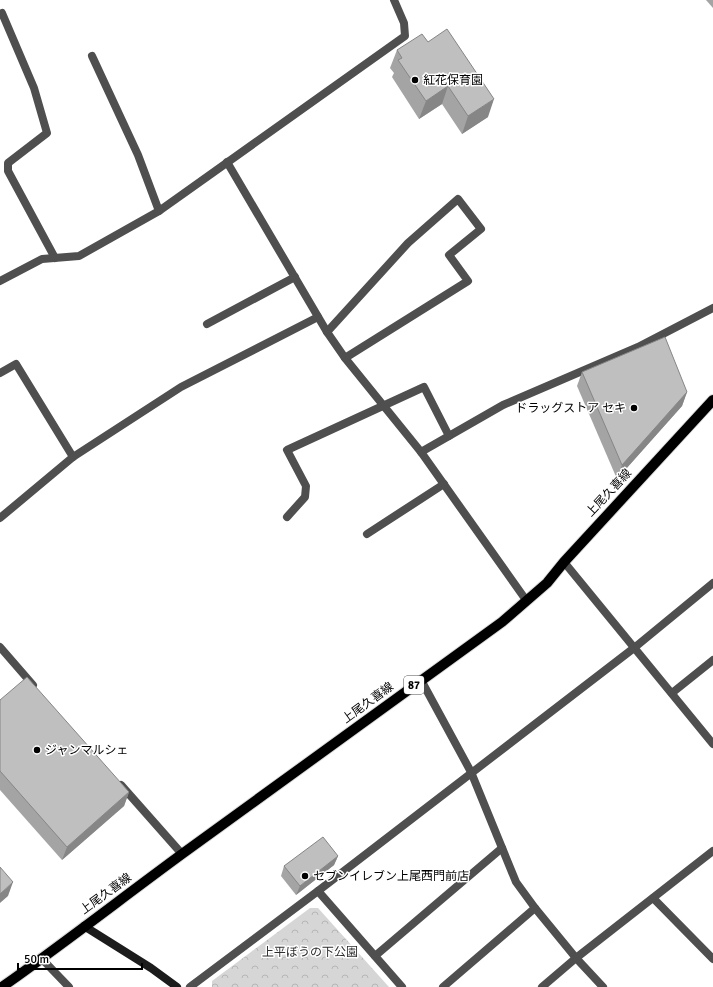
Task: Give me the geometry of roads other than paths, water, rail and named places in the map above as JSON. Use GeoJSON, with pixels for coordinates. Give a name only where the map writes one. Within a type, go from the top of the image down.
{"type":"FeatureCollection","features":[{"type":"Feature","properties":{"kind":"main road","name":"上尾久喜線"},"geometry":{"type":"LineString","coordinates":[[2,987],[42,959],[182,854],[502,622],[547,583],[564,562],[713,400]]}},
{"type":"Feature","properties":{"kind":"street"},"geometry":{"type":"LineString","coordinates":[[0,281],[42,259],[79,256],[159,211],[405,36],[404,23],[394,0]]}},
{"type":"Feature","properties":{"kind":"street"},"geometry":{"type":"LineString","coordinates":[[0,14],[2,13],[34,88],[47,133],[8,164],[8,171],[55,258]]}},
{"type":"Feature","properties":{"kind":"street"},"geometry":{"type":"LineString","coordinates":[[92,56],[138,155],[159,211]]}},
{"type":"Feature","properties":{"kind":"street"},"geometry":{"type":"LineString","coordinates":[[227,162],[327,332],[345,358],[421,452],[526,600]]}},
{"type":"Feature","properties":{"kind":"street"},"geometry":{"type":"LineString","coordinates":[[327,332],[408,243],[458,199],[481,229],[449,255],[468,281],[345,358]]}},
{"type":"Feature","properties":{"kind":"street"},"geometry":{"type":"LineString","coordinates":[[207,324],[295,276]]}},
{"type":"Feature","properties":{"kind":"street"},"geometry":{"type":"LineString","coordinates":[[421,452],[503,405],[638,347],[713,308]]}},
{"type":"Feature","properties":{"kind":"street"},"geometry":{"type":"LineString","coordinates":[[0,518],[73,457],[181,387],[318,317]]}},
{"type":"Feature","properties":{"kind":"street"},"geometry":{"type":"LineString","coordinates":[[0,373],[16,364],[73,457]]}},
{"type":"Feature","properties":{"kind":"street"},"geometry":{"type":"LineString","coordinates":[[287,517],[305,497],[306,486],[287,450],[424,387],[448,436]]}},
{"type":"Feature","properties":{"kind":"street"},"geometry":{"type":"LineString","coordinates":[[367,534],[444,484]]}},
{"type":"Feature","properties":{"kind":"street"},"geometry":{"type":"LineString","coordinates":[[564,562],[713,744]]}},
{"type":"Feature","properties":{"kind":"street"},"geometry":{"type":"LineString","coordinates":[[190,987],[318,891],[634,648],[713,582]]}},
{"type":"Feature","properties":{"kind":"street"},"geometry":{"type":"LineString","coordinates":[[0,647],[36,688]]}},
{"type":"Feature","properties":{"kind":"street"},"geometry":{"type":"LineString","coordinates":[[672,693],[713,660]]}},
{"type":"Feature","properties":{"kind":"street"},"geometry":{"type":"LineString","coordinates":[[421,680],[471,772],[516,882],[576,958],[603,987]]}},
{"type":"Feature","properties":{"kind":"street"},"geometry":{"type":"LineString","coordinates":[[114,777],[182,854]]}},
{"type":"Feature","properties":{"kind":"street"},"geometry":{"type":"LineString","coordinates":[[375,956],[502,848]]}},
{"type":"Feature","properties":{"kind":"street"},"geometry":{"type":"LineString","coordinates":[[542,987],[576,958],[713,851]]}},
{"type":"Feature","properties":{"kind":"street"},"geometry":{"type":"LineString","coordinates":[[318,891],[402,987]]}},
{"type":"Feature","properties":{"kind":"street"},"geometry":{"type":"LineString","coordinates":[[653,898],[713,959]]}},
{"type":"Feature","properties":{"kind":"street"},"geometry":{"type":"LineString","coordinates":[[444,987],[536,908]]}},
{"type":"Feature","properties":{"kind":"street"},"geometry":{"type":"LineString","coordinates":[[82,928],[151,968],[176,987]]}},
{"type":"Feature","properties":{"kind":"street"},"geometry":{"type":"LineString","coordinates":[[42,959],[69,987]]}},
{"type":"Feature","properties":{"kind":"place","name":"紅花保育園"},"geometry":{"type":"Point","coordinates":[415,80]}},
{"type":"Feature","properties":{"kind":"place","name":"ドラッグストア セキ"},"geometry":{"type":"Point","coordinates":[634,408]}},
{"type":"Feature","properties":{"kind":"place","name":"ジャンマルシェ"},"geometry":{"type":"Point","coordinates":[37,750]}},
{"type":"Feature","properties":{"kind":"place","name":"セブンイレブン上尾西門前店"},"geometry":{"type":"Point","coordinates":[305,876]}},
{"type":"Feature","properties":{"kind":"park label","name":"上平ぼうの下公園"},"geometry":{"type":"Point","coordinates":[310,952]}}]}
